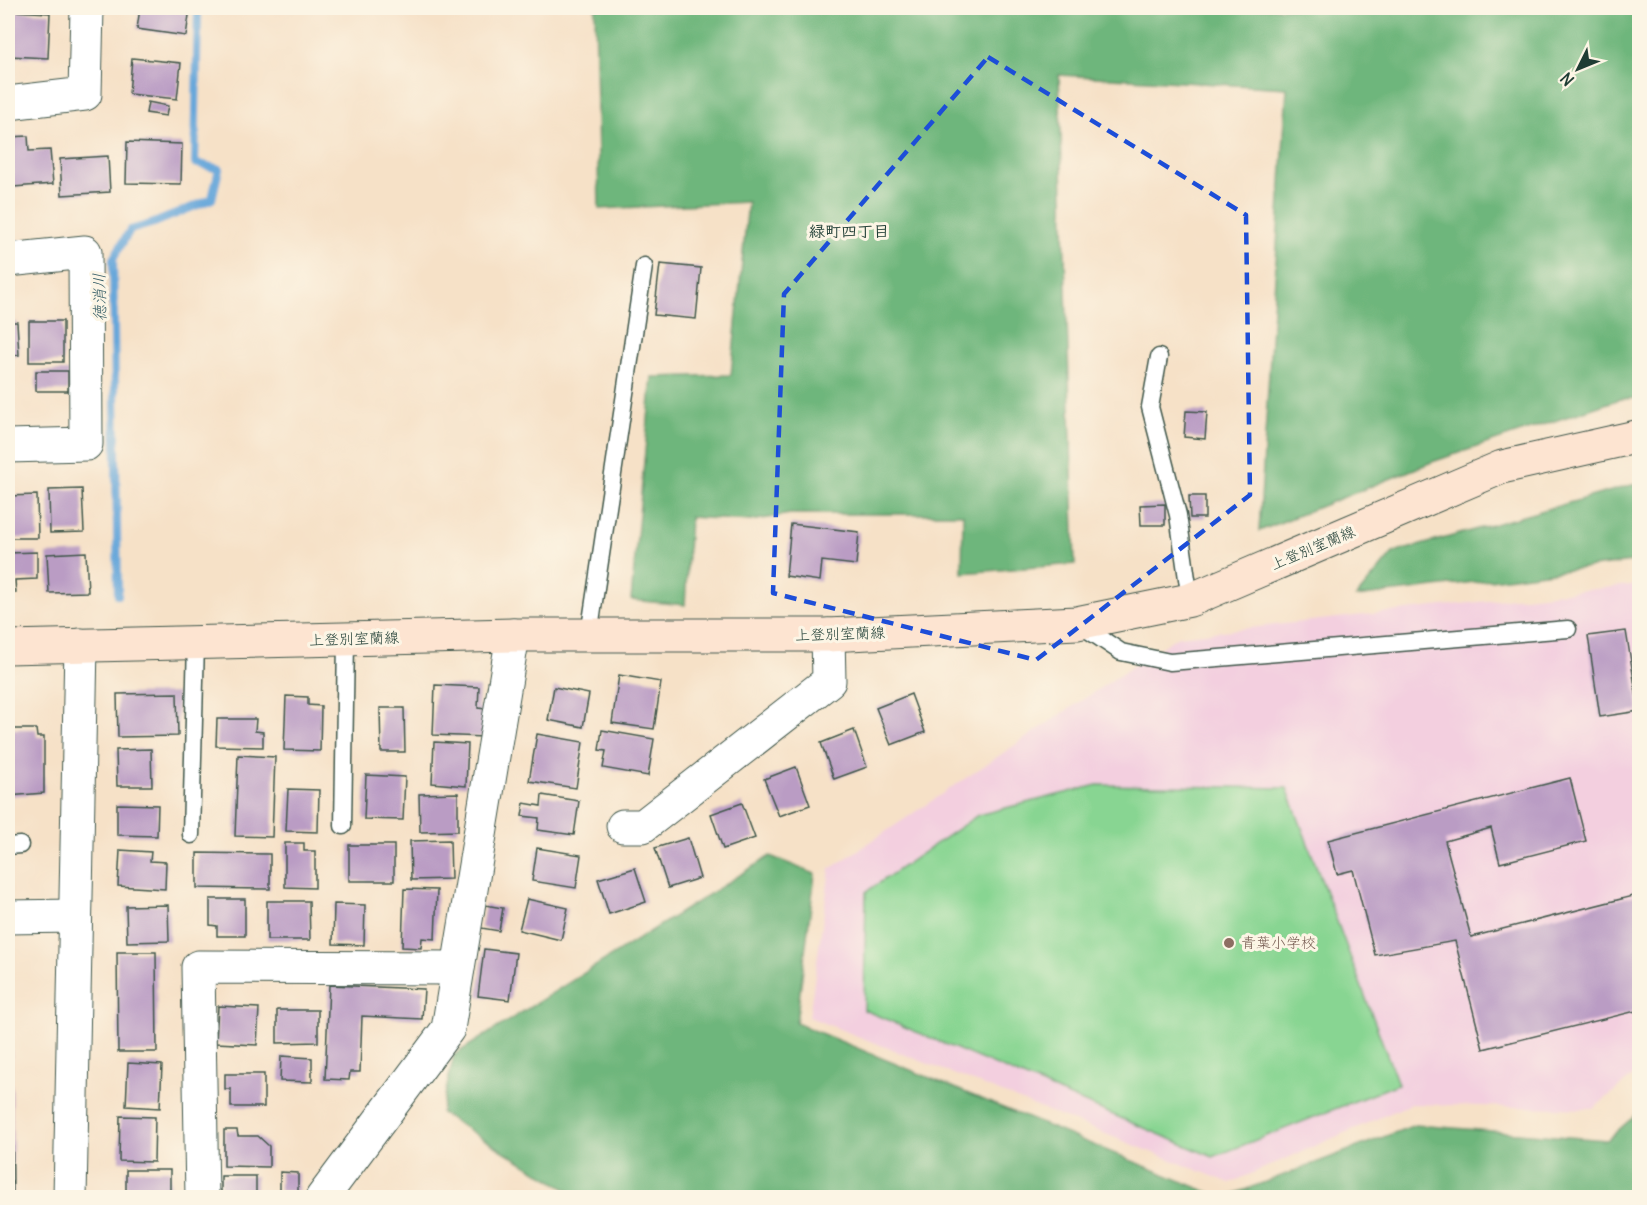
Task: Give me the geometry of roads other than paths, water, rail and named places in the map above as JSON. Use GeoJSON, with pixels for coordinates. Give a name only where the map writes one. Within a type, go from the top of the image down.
{"type":"FeatureCollection","features":[{"type":"Feature","properties":{"kind":"main road","name":"上登別室蘭線"},"geometry":{"type":"LineString","coordinates":[[8,647],[513,635],[828,635],[1077,623],[1190,600],[1503,467],[1640,436]]}},
{"type":"Feature","properties":{"kind":"street"},"geometry":{"type":"LineString","coordinates":[[8,103],[85,94],[87,8]]}},
{"type":"Feature","properties":{"kind":"street"},"geometry":{"type":"LineString","coordinates":[[8,260],[85,252],[86,432],[86,444],[8,446]]}},
{"type":"Feature","properties":{"kind":"street"},"geometry":{"type":"LineString","coordinates":[[322,1197],[448,1029],[513,635]]}},
{"type":"Feature","properties":{"kind":"street"},"geometry":{"type":"LineString","coordinates":[[623,826],[643,826],[829,681],[828,635]]}},
{"type":"Feature","properties":{"kind":"street"},"geometry":{"type":"LineString","coordinates":[[70,1197],[81,645]]}},
{"type":"Feature","properties":{"kind":"street"},"geometry":{"type":"LineString","coordinates":[[8,917],[74,916]]}},
{"type":"Feature","properties":{"kind":"street"},"geometry":{"type":"LineString","coordinates":[[202,1197],[198,967],[458,968]]}},
{"type":"Feature","properties":{"kind":"lane"},"geometry":{"type":"LineString","coordinates":[[589,635],[644,266]]}},
{"type":"Feature","properties":{"kind":"lane"},"geometry":{"type":"LineString","coordinates":[[1159,357],[1150,407],[1178,515],[1190,600]]}},
{"type":"Feature","properties":{"kind":"lane"},"geometry":{"type":"LineString","coordinates":[[1077,623],[1121,652],[1170,662],[1568,629]]}},
{"type":"Feature","properties":{"kind":"lane"},"geometry":{"type":"LineString","coordinates":[[343,826],[346,640]]}},
{"type":"Feature","properties":{"kind":"lane"},"geometry":{"type":"LineString","coordinates":[[191,835],[196,642]]}},
{"type":"Feature","properties":{"kind":"waterway","name":"徳消川"},"geometry":{"type":"LineString","coordinates":[[118,595],[113,259],[130,230],[154,223],[212,199],[219,169],[195,163],[198,8]]}},
{"type":"Feature","properties":{"kind":"place","name":"青葉小学校"},"geometry":{"type":"Point","coordinates":[1229,943]}},
{"type":"Feature","properties":{"kind":"district","name":"緑町四丁目"},"geometry":{"type":"Point","coordinates":[849,231]}}]}
